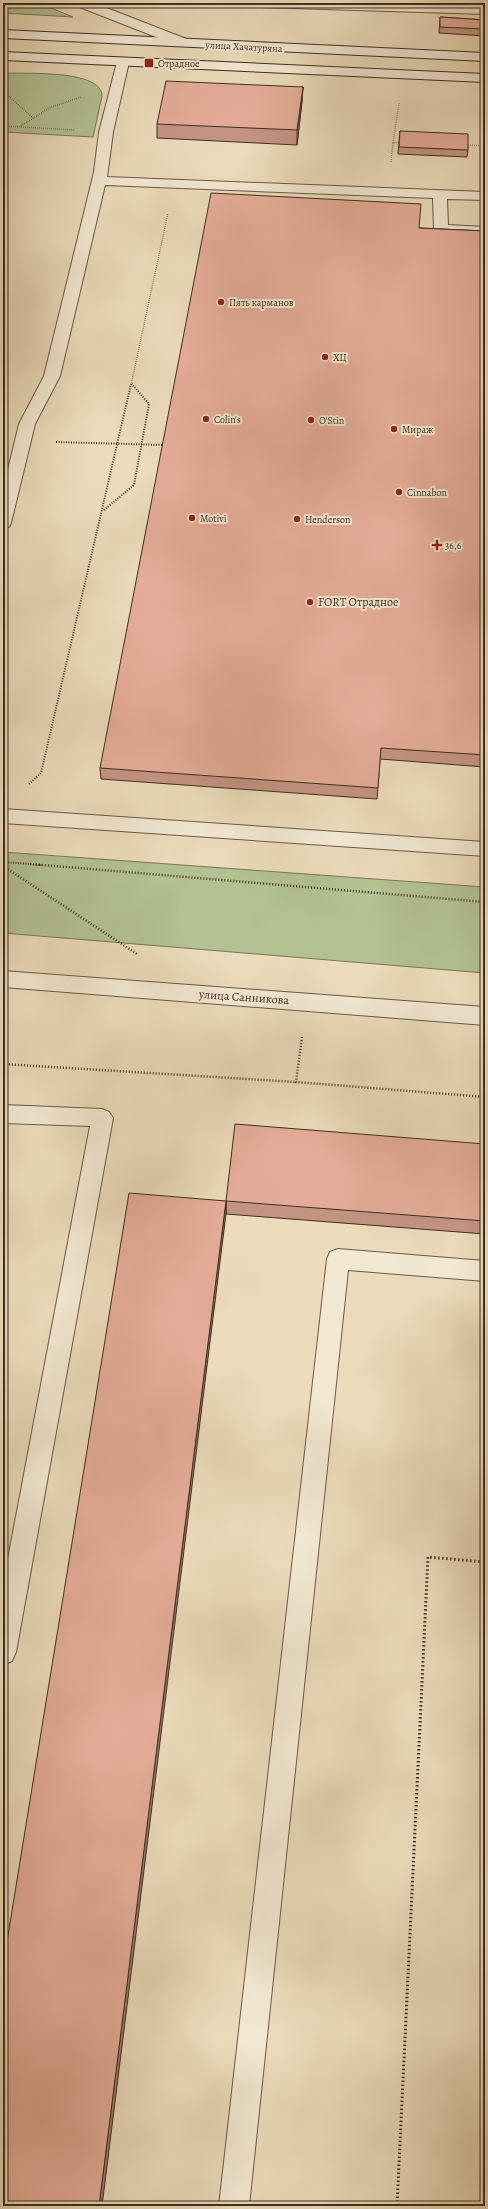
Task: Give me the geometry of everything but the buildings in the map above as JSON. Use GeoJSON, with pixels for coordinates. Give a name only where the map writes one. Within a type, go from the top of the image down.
{"type":"FeatureCollection","features":[{"type":"Feature","properties":{"kind":"main road"},"geometry":{"type":"LineString","coordinates":[[83,3],[184,43]]}},
{"type":"Feature","properties":{"kind":"main road","name":"улица Хачатуряна"},"geometry":{"type":"LineString","coordinates":[[3,34],[485,57]]}},
{"type":"Feature","properties":{"kind":"main road","name":"улица Хачатуряна"},"geometry":{"type":"LineString","coordinates":[[3,56],[485,78]]}},
{"type":"Feature","properties":{"kind":"main road","name":"улица Санникова"},"geometry":{"type":"LineString","coordinates":[[3,979],[485,1016]]}},
{"type":"Feature","properties":{"kind":"lane"},"geometry":{"type":"LineString","coordinates":[[260,3],[485,10]]}},
{"type":"Feature","properties":{"kind":"lane"},"geometry":{"type":"LineString","coordinates":[[3,523],[28,424],[52,376],[99,181],[106,132],[123,62]]}},
{"type":"Feature","properties":{"kind":"lane"},"geometry":{"type":"LineString","coordinates":[[99,181],[485,196]]}},
{"type":"Feature","properties":{"kind":"lane"},"geometry":{"type":"LineString","coordinates":[[440,194],[441,229],[485,231]]}},
{"type":"Feature","properties":{"kind":"lane"},"geometry":{"type":"LineString","coordinates":[[3,816],[485,849]]}},
{"type":"Feature","properties":{"kind":"lane"},"geometry":{"type":"LineString","coordinates":[[3,1114],[102,1118],[3,1652]]}},
{"type":"Feature","properties":{"kind":"lane"},"geometry":{"type":"LineString","coordinates":[[234,2206],[338,1259],[485,1271]]}},
{"type":"Feature","properties":{"kind":"path"},"geometry":{"type":"LineString","coordinates":[[3,91],[32,117]]}},
{"type":"Feature","properties":{"kind":"path"},"geometry":{"type":"LineString","coordinates":[[21,127],[32,117],[58,105],[83,97]]}},
{"type":"Feature","properties":{"kind":"path"},"geometry":{"type":"LineString","coordinates":[[393,143],[399,103]]}},
{"type":"Feature","properties":{"kind":"path"},"geometry":{"type":"LineString","coordinates":[[3,126],[82,130]]}},
{"type":"Feature","properties":{"kind":"path"},"geometry":{"type":"LineString","coordinates":[[462,145],[485,146]]}},
{"type":"Feature","properties":{"kind":"path"},"geometry":{"type":"LineString","coordinates":[[25,788],[41,773],[119,443],[170,206]]}},
{"type":"Feature","properties":{"kind":"path"},"geometry":{"type":"LineString","coordinates":[[103,510],[134,485],[149,404],[132,384]]}},
{"type":"Feature","properties":{"kind":"path"},"geometry":{"type":"LineString","coordinates":[[24,441],[164,445]]}},
{"type":"Feature","properties":{"kind":"path"},"geometry":{"type":"LineString","coordinates":[[3,862],[485,902]]}},
{"type":"Feature","properties":{"kind":"path"},"geometry":{"type":"LineString","coordinates":[[3,866],[140,955]]}},
{"type":"Feature","properties":{"kind":"path"},"geometry":{"type":"LineString","coordinates":[[296,1082],[302,1036]]}},
{"type":"Feature","properties":{"kind":"path"},"geometry":{"type":"LineString","coordinates":[[3,1064],[296,1082],[485,1097]]}},
{"type":"Feature","properties":{"kind":"path"},"geometry":{"type":"LineString","coordinates":[[397,2206],[428,1557],[485,1562]]}},
{"type":"Feature","properties":{"kind":"green space"},"geometry":{"type":"Polygon","coordinates":[[[3,3],[39,3],[73,17],[3,13],[3,3]]]}},
{"type":"Feature","properties":{"kind":"green space"},"geometry":{"type":"Polygon","coordinates":[[[3,73],[76,77],[89,81],[99,87],[102,96],[93,137],[3,132],[3,73]]]}},
{"type":"Feature","properties":{"kind":"green space"},"geometry":{"type":"Polygon","coordinates":[[[3,852],[485,887],[485,973],[3,933],[3,852]]]}},
{"type":"Feature","properties":{"kind":"place","name":"Отрадное"},"geometry":{"type":"Point","coordinates":[149,63]}},
{"type":"Feature","properties":{"kind":"place","name":"Пять карманов"},"geometry":{"type":"Point","coordinates":[221,302]}},
{"type":"Feature","properties":{"kind":"place","name":"ХЦ"},"geometry":{"type":"Point","coordinates":[325,357]}},
{"type":"Feature","properties":{"kind":"place","name":"Colin's"},"geometry":{"type":"Point","coordinates":[206,419]}},
{"type":"Feature","properties":{"kind":"place","name":"O'Stin"},"geometry":{"type":"Point","coordinates":[311,420]}},
{"type":"Feature","properties":{"kind":"place","name":"Мираж"},"geometry":{"type":"Point","coordinates":[394,429]}},
{"type":"Feature","properties":{"kind":"place","name":"Cinnabon"},"geometry":{"type":"Point","coordinates":[399,492]}},
{"type":"Feature","properties":{"kind":"place","name":"Motivi"},"geometry":{"type":"Point","coordinates":[192,518]}},
{"type":"Feature","properties":{"kind":"place","name":"Henderson"},"geometry":{"type":"Point","coordinates":[297,519]}},
{"type":"Feature","properties":{"kind":"place","name":"36,6"},"geometry":{"type":"Point","coordinates":[437,545]}},
{"type":"Feature","properties":{"kind":"place","name":"FORT Отрадное"},"geometry":{"type":"Point","coordinates":[310,602]}}]}
